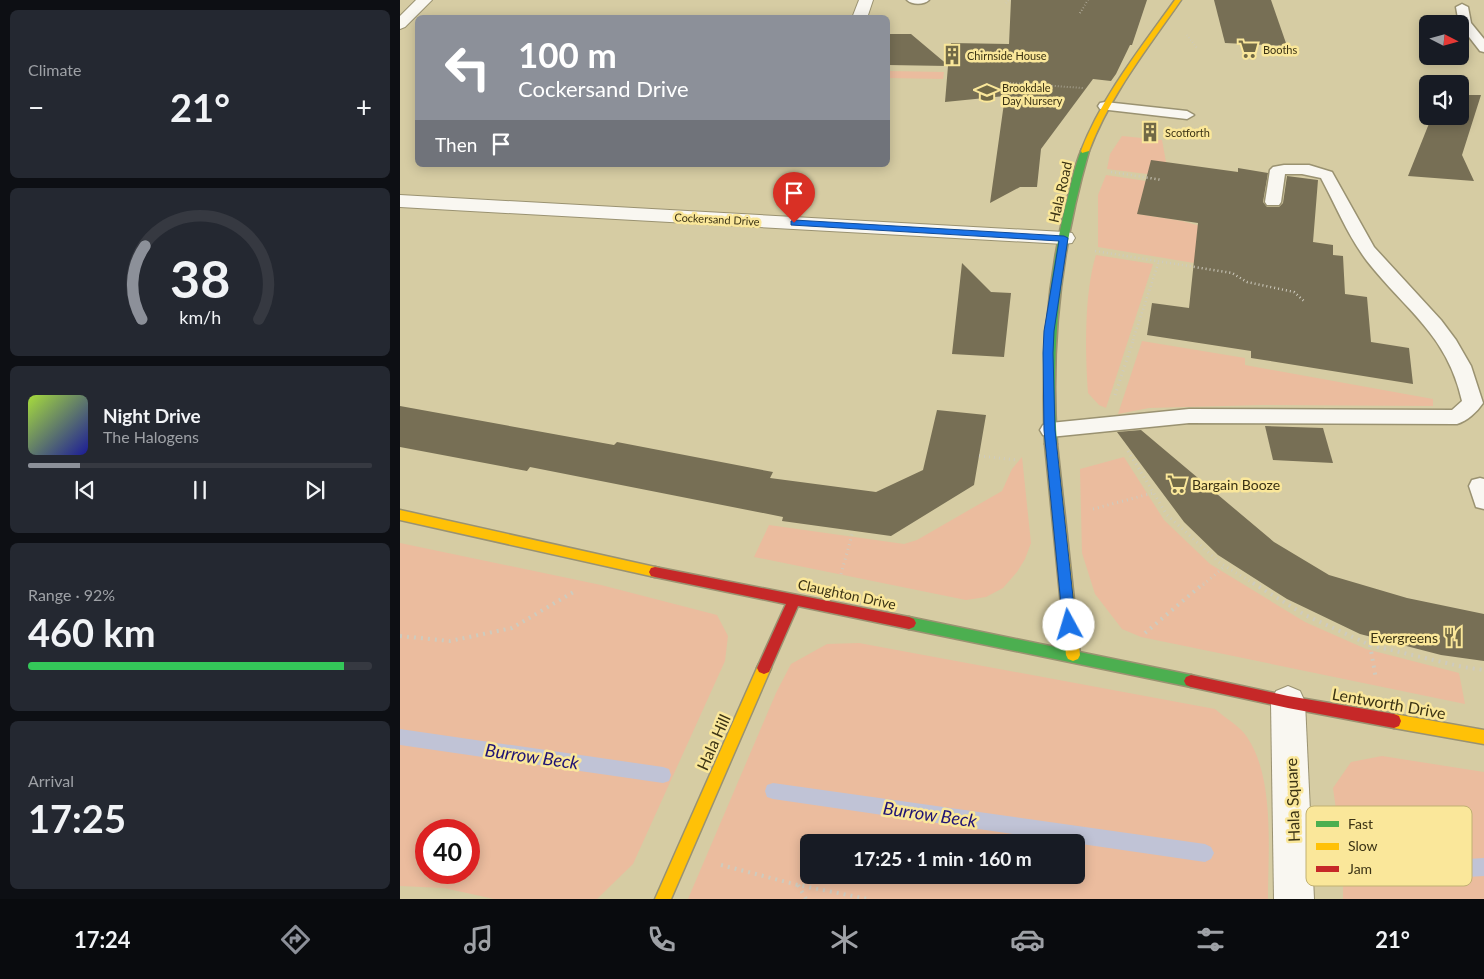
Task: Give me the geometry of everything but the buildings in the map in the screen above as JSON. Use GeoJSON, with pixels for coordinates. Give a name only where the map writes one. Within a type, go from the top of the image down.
{"type":"FeatureCollection","features":[{"type":"Feature","properties":{"kind":"street"},"geometry":{"type":"LineString","coordinates":[[400,24],[425,0]]}},
{"type":"Feature","properties":{"kind":"street"},"geometry":{"type":"LineString","coordinates":[[860,15],[866,0]]}},
{"type":"Feature","properties":{"kind":"street","name":"Hala Road"},"geometry":{"type":"LineString","coordinates":[[1073,655],[1050,430],[1049,331],[1063,242],[1081,165],[1092,130],[1105,106],[1178,0]]}},
{"type":"Feature","properties":{"kind":"street"},"geometry":{"type":"LineString","coordinates":[[400,24],[415,25]]}},
{"type":"Feature","properties":{"kind":"street","name":"Cockersand Drive"},"geometry":{"type":"LineString","coordinates":[[400,201],[1063,242]]}},
{"type":"Feature","properties":{"kind":"street","name":"Claughton Drive"},"geometry":{"type":"LineString","coordinates":[[400,515],[603,562],[1073,655],[1288,702]]}},
{"type":"Feature","properties":{"kind":"street","name":"Hala Hill"},"geometry":{"type":"LineString","coordinates":[[663,899],[795,599]]}},
{"type":"Feature","properties":{"kind":"street","name":"Lentworth Drive"},"geometry":{"type":"LineString","coordinates":[[1288,702],[1484,737]]}},
{"type":"Feature","properties":{"kind":"street","name":"Hala Square"},"geometry":{"type":"LineString","coordinates":[[1288,702],[1294,899]]}},
{"type":"Feature","properties":{"kind":"lane"},"geometry":{"type":"LineString","coordinates":[[912,0],[923,0]]}},
{"type":"Feature","properties":{"kind":"lane"},"geometry":{"type":"LineString","coordinates":[[1462,8],[1462,18],[1465,24],[1484,48]]}},
{"type":"Feature","properties":{"kind":"lane"},"geometry":{"type":"LineString","coordinates":[[1470,28],[1484,32]]}},
{"type":"Feature","properties":{"kind":"lane"},"geometry":{"type":"LineString","coordinates":[[1105,106],[1187,116]]}},
{"type":"Feature","properties":{"kind":"lane"},"geometry":{"type":"LineString","coordinates":[[1050,430],[1189,416],[1456,417],[1473,403],[1469,383],[1452,347],[1427,315],[1393,280],[1367,248],[1327,175],[1312,170],[1291,168],[1278,170],[1273,202]]}},
{"type":"Feature","properties":{"kind":"path"},"geometry":{"type":"LineString","coordinates":[[1006,3],[1009,0]]}},
{"type":"Feature","properties":{"kind":"path"},"geometry":{"type":"LineString","coordinates":[[1080,13],[1088,0]]}},
{"type":"Feature","properties":{"kind":"path"},"geometry":{"type":"LineString","coordinates":[[1010,82],[1075,86],[1088,89]]}},
{"type":"Feature","properties":{"kind":"path"},"geometry":{"type":"LineString","coordinates":[[1081,165],[1162,180]]}},
{"type":"Feature","properties":{"kind":"path"},"geometry":{"type":"LineString","coordinates":[[1063,242],[1232,273],[1248,282],[1294,292],[1304,301]]}},
{"type":"Feature","properties":{"kind":"path"},"geometry":{"type":"LineString","coordinates":[[1159,261],[1110,411],[1112,424],[1167,515],[1226,566],[1305,615],[1370,645],[1463,667],[1484,670]]}},
{"type":"Feature","properties":{"kind":"path"},"geometry":{"type":"LineString","coordinates":[[1058,518],[1153,493]]}},
{"type":"Feature","properties":{"kind":"path"},"geometry":{"type":"LineString","coordinates":[[832,607],[853,531]]}},
{"type":"Feature","properties":{"kind":"path"},"geometry":{"type":"LineString","coordinates":[[400,636],[450,641],[512,628],[575,592],[603,562]]}},
{"type":"Feature","properties":{"kind":"path"},"geometry":{"type":"LineString","coordinates":[[1109,663],[1226,566]]}},
{"type":"Feature","properties":{"kind":"path"},"geometry":{"type":"LineString","coordinates":[[681,856],[798,885],[868,899]]}},
{"type":"Feature","properties":{"kind":"path"},"geometry":{"type":"LineString","coordinates":[[798,885],[806,899]]}},
{"type":"Feature","properties":{"kind":"shaded area"},"geometry":{"type":"Polygon","coordinates":[[[890,71],[944,72],[943,79],[890,78],[890,71]]]}},
{"type":"Feature","properties":{"kind":"shaded area"},"geometry":{"type":"Polygon","coordinates":[[[1122,136],[1162,140],[1166,162],[1163,176],[1107,169],[1110,154],[1122,136]]]}},
{"type":"Feature","properties":{"kind":"shaded area"},"geometry":{"type":"Polygon","coordinates":[[[1106,175],[1146,181],[1138,214],[1182,221],[1215,230],[1212,266],[1098,247],[1098,195],[1106,175]]]}},
{"type":"Feature","properties":{"kind":"shaded area"},"geometry":{"type":"Polygon","coordinates":[[[1096,255],[1153,264],[1106,408],[1099,405],[1088,393],[1086,360],[1087,305],[1096,255]]]}},
{"type":"Feature","properties":{"kind":"shaded area"},"geometry":{"type":"Polygon","coordinates":[[[1142,341],[1245,358],[1245,365],[1433,399],[1433,406],[1262,405],[1149,408],[1118,414],[1142,341]]]}},
{"type":"Feature","properties":{"kind":"shaded area"},"geometry":{"type":"Polygon","coordinates":[[[1022,457],[1031,543],[1025,559],[1017,572],[1003,588],[986,597],[966,600],[754,557],[769,525],[904,544],[917,540],[1002,491],[1012,469],[1022,457]]]}},
{"type":"Feature","properties":{"kind":"shaded area"},"geometry":{"type":"Polygon","coordinates":[[[1124,457],[1164,520],[1210,564],[1305,622],[1366,649],[1459,673],[1465,704],[1141,637],[1122,629],[1095,594],[1082,553],[1080,469],[1124,457]]]}},
{"type":"Feature","properties":{"kind":"shaded area"},"geometry":{"type":"Polygon","coordinates":[[[400,543],[601,585],[717,615],[728,636],[725,661],[633,864],[597,899],[494,899],[444,888],[400,886],[400,543]]]}},
{"type":"Feature","properties":{"kind":"shaded area"},"geometry":{"type":"Polygon","coordinates":[[[859,643],[1215,709],[1247,737],[1256,754],[1262,773],[1268,815],[1268,899],[688,899],[776,693],[791,664],[827,644],[859,643]]]}},
{"type":"Feature","properties":{"kind":"shaded area"},"geometry":{"type":"Polygon","coordinates":[[[1382,756],[1484,772],[1484,899],[1343,899],[1343,886],[1472,886],[1472,806],[1336,806],[1333,788],[1351,762],[1382,756]]]}},
{"type":"Feature","properties":{"kind":"waterway","name":"Burrow Beck"},"geometry":{"type":"LineString","coordinates":[[400,737],[663,775]]}},
{"type":"Feature","properties":{"kind":"waterway","name":"Burrow Beck"},"geometry":{"type":"LineString","coordinates":[[773,791],[1205,853]]}},
{"type":"Feature","properties":{"kind":"waterway","name":"Burrow Beck"},"geometry":{"type":"LineString","coordinates":[[1472,868],[1484,867]]}},
{"type":"Feature","properties":{"kind":"traffic: fast"},"geometry":{"type":"LineString","coordinates":[[1051,444],[1048,371],[1054,296],[1066,222],[1085,151]]}},
{"type":"Feature","properties":{"kind":"traffic: fast"},"geometry":{"type":"LineString","coordinates":[[909,623],[1191,681]]}},
{"type":"Feature","properties":{"kind":"traffic: slow"},"geometry":{"type":"LineString","coordinates":[[1085,151],[1113,92],[1178,0]]}},
{"type":"Feature","properties":{"kind":"traffic: slow"},"geometry":{"type":"LineString","coordinates":[[1051,444],[1073,655]]}},
{"type":"Feature","properties":{"kind":"traffic: slow"},"geometry":{"type":"LineString","coordinates":[[400,515],[655,572]]}},
{"type":"Feature","properties":{"kind":"traffic: slow"},"geometry":{"type":"LineString","coordinates":[[663,899],[764,668]]}},
{"type":"Feature","properties":{"kind":"traffic: slow"},"geometry":{"type":"LineString","coordinates":[[1394,721],[1484,737]]}},
{"type":"Feature","properties":{"kind":"traffic: jam"},"geometry":{"type":"LineString","coordinates":[[655,572],[909,623]]}},
{"type":"Feature","properties":{"kind":"traffic: jam"},"geometry":{"type":"LineString","coordinates":[[764,668],[795,599]]}},
{"type":"Feature","properties":{"kind":"traffic: jam"},"geometry":{"type":"LineString","coordinates":[[1191,681],[1288,702],[1394,721]]}},
{"type":"Feature","properties":{"kind":"place","name":"Booths"},"geometry":{"type":"Point","coordinates":[1248,49]}},
{"type":"Feature","properties":{"kind":"place","name":"Chirnside House"},"geometry":{"type":"Point","coordinates":[952,55]}},
{"type":"Feature","properties":{"kind":"place","name":"Brookdale Day Nursery"},"geometry":{"type":"Point","coordinates":[987,93]}},
{"type":"Feature","properties":{"kind":"place","name":"Scotforth"},"geometry":{"type":"Point","coordinates":[1150,132]}},
{"type":"Feature","properties":{"kind":"place","name":"Bargain Booze"},"geometry":{"type":"Point","coordinates":[1177,484]}},
{"type":"Feature","properties":{"kind":"place","name":"Evergreens"},"geometry":{"type":"Point","coordinates":[1453,637]}},
{"type":"Feature","properties":{"kind":"route"},"geometry":{"type":"LineString","coordinates":[[794,223],[1064,238],[1049,331],[1048,353],[1050,430],[1069,625]]}}]}
